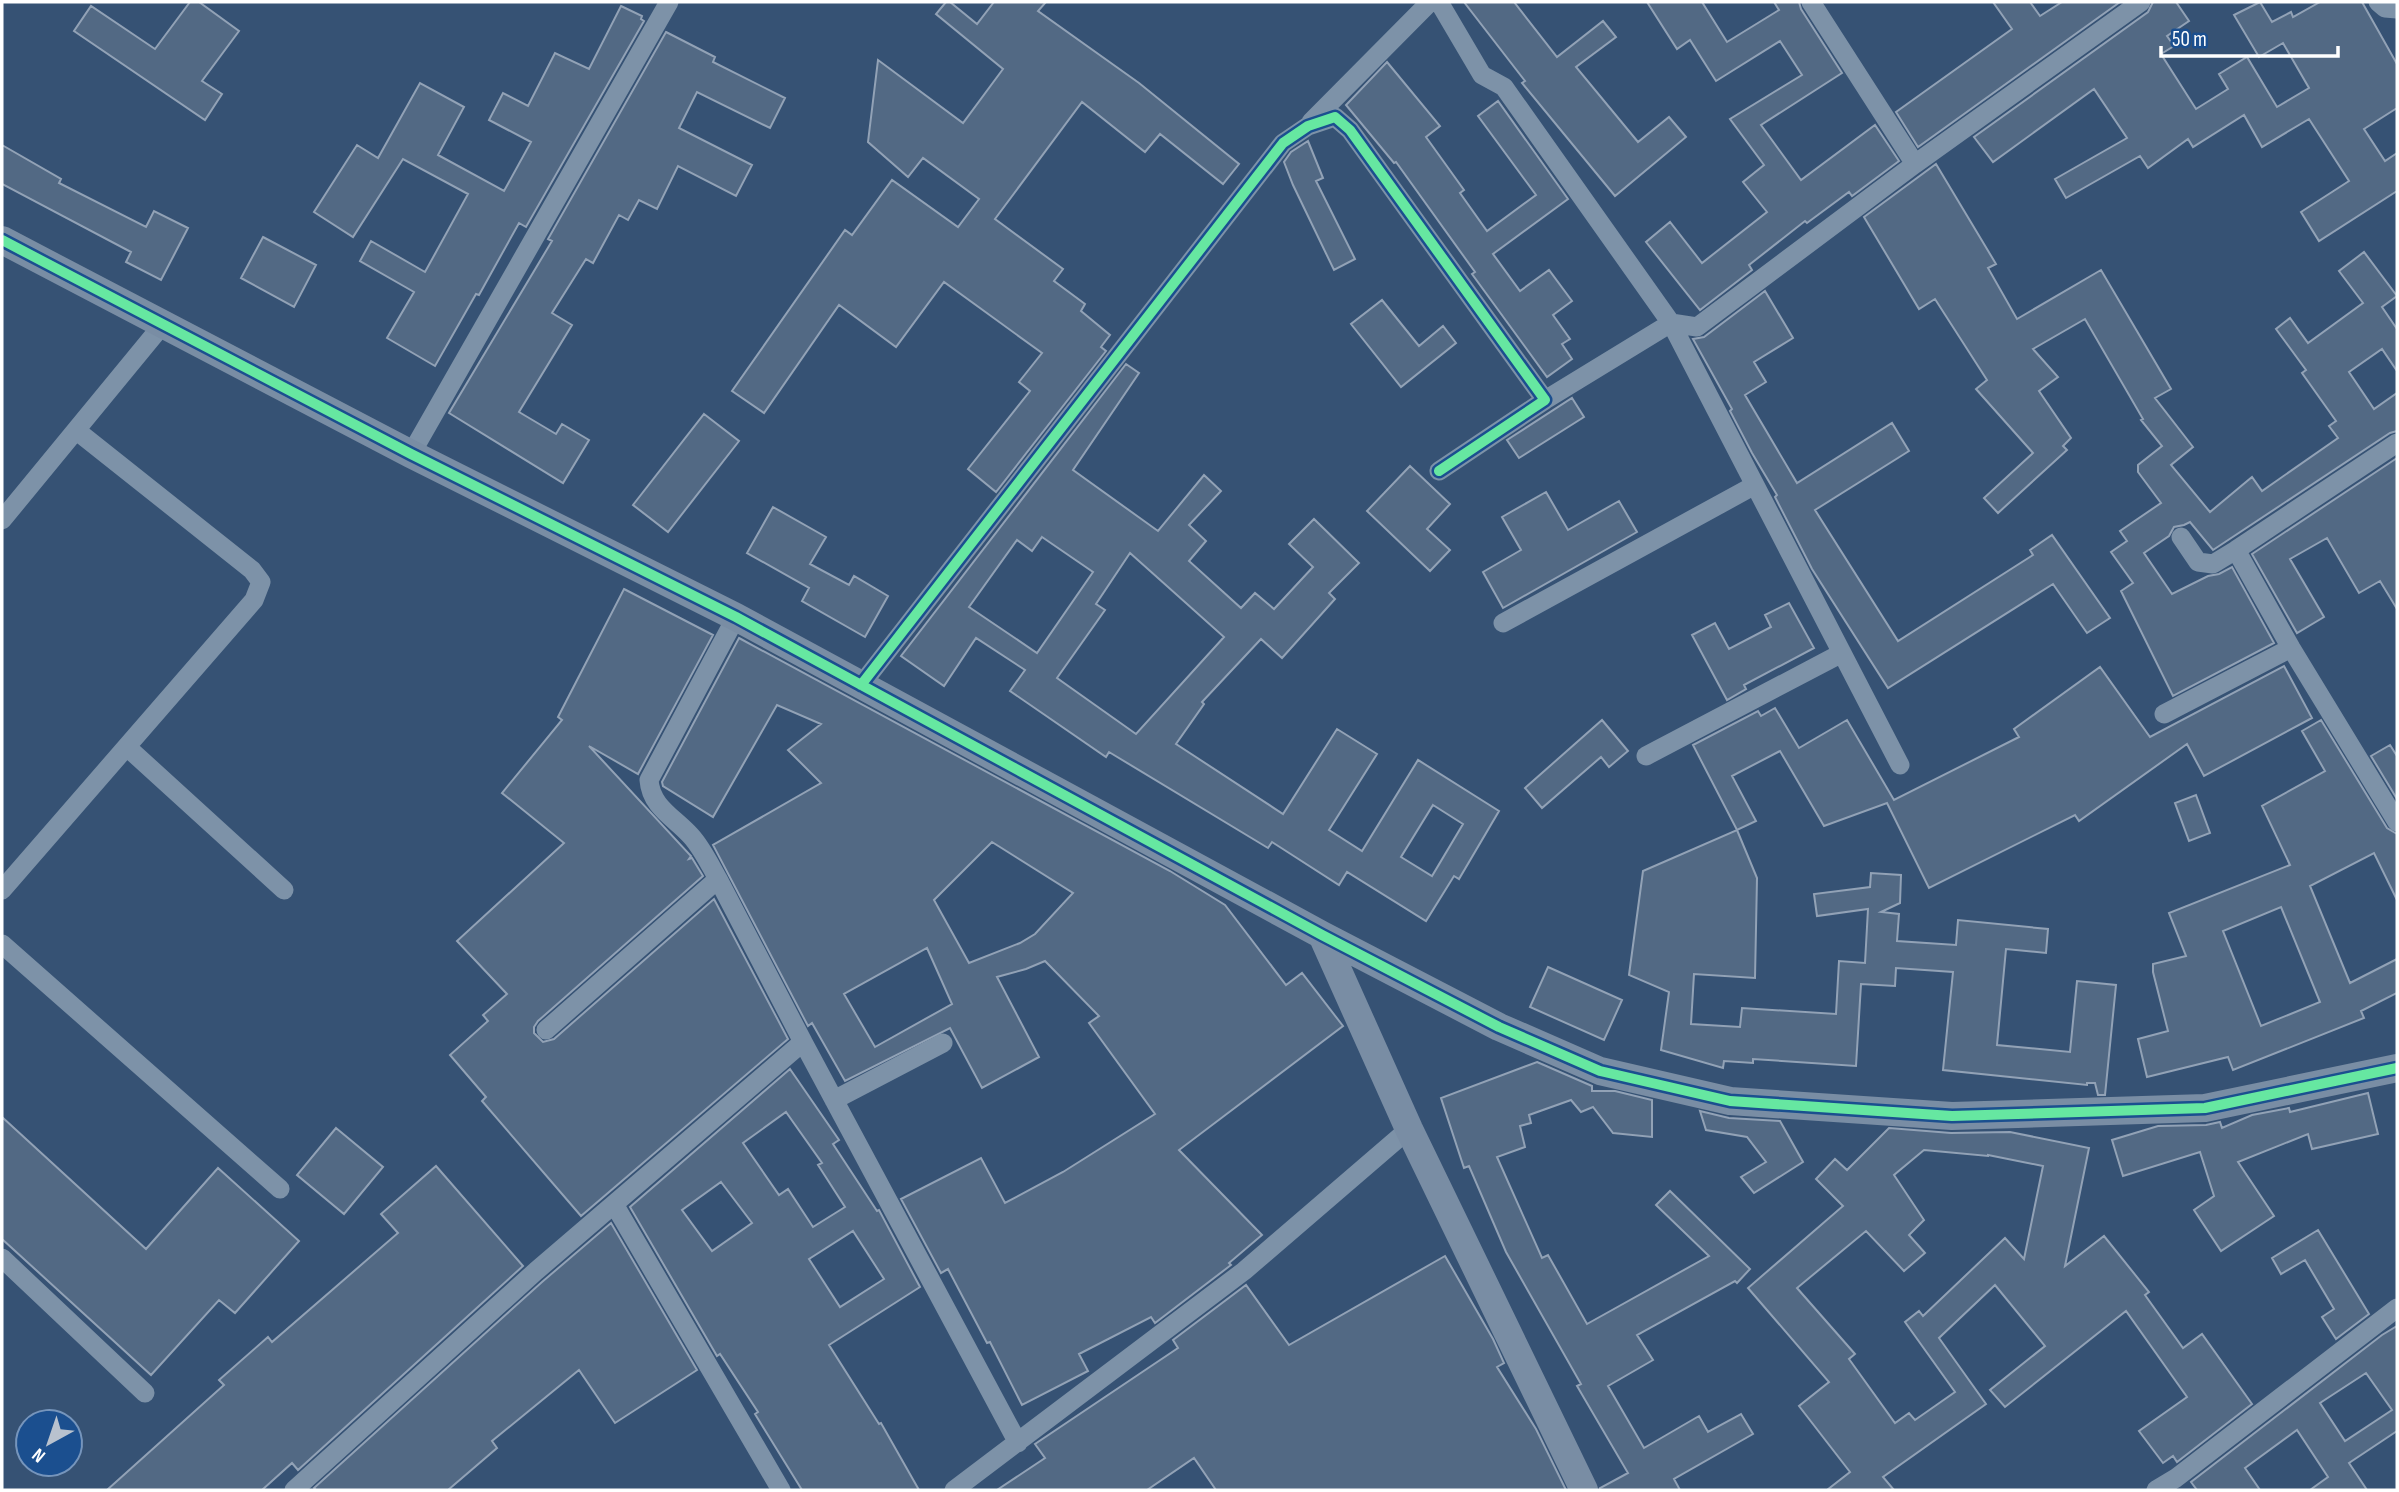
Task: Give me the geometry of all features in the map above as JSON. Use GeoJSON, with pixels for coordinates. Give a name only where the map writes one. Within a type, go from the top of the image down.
{"type":"FeatureCollection","features":[{"type":"Feature","properties":{"kind":"street"},"geometry":{"type":"LineString","coordinates":[[411,454],[669,2]]}},
{"type":"Feature","properties":{"kind":"street"},"geometry":{"type":"LineString","coordinates":[[861,685],[1283,143],[1308,125],[1430,2]]}},
{"type":"Feature","properties":{"kind":"street"},"geometry":{"type":"LineString","coordinates":[[1439,2],[1482,75],[1504,88],[1671,323],[1900,765]]}},
{"type":"Feature","properties":{"kind":"street"},"geometry":{"type":"LineString","coordinates":[[1811,2],[1915,164]]}},
{"type":"Feature","properties":{"kind":"street"},"geometry":{"type":"LineString","coordinates":[[1440,471],[1545,400],[1671,323],[1698,327],[1915,164],[2141,2]]}},
{"type":"Feature","properties":{"kind":"street"},"geometry":{"type":"LineString","coordinates":[[2378,2],[2385,8],[2397,9]]}},
{"type":"Feature","properties":{"kind":"street"},"geometry":{"type":"LineString","coordinates":[[1308,125],[1335,117],[1350,130],[1545,400]]}},
{"type":"Feature","properties":{"kind":"street"},"geometry":{"type":"LineString","coordinates":[[2,240],[411,454],[736,617],[1321,935],[1499,1027],[1600,1072],[1730,1101],[1952,1116],[2205,1108],[2397,1068]]}},
{"type":"Feature","properties":{"kind":"street"},"geometry":{"type":"LineString","coordinates":[[2,520],[164,323]]}},
{"type":"Feature","properties":{"kind":"street"},"geometry":{"type":"LineString","coordinates":[[2,890],[254,600],[261,582],[252,569],[77,431]]}},
{"type":"Feature","properties":{"kind":"street"},"geometry":{"type":"LineString","coordinates":[[2182,537],[2197,562],[2213,564],[2397,443]]}},
{"type":"Feature","properties":{"kind":"street"},"geometry":{"type":"LineString","coordinates":[[1503,623],[1755,485]]}},
{"type":"Feature","properties":{"kind":"street"},"geometry":{"type":"LineString","coordinates":[[2236,550],[2291,648],[2397,822]]}},
{"type":"Feature","properties":{"kind":"street"},"geometry":{"type":"LineString","coordinates":[[736,617],[649,780],[650,794],[660,807],[693,837],[718,879],[1018,1443]]}},
{"type":"Feature","properties":{"kind":"street"},"geometry":{"type":"LineString","coordinates":[[2164,713],[2291,648]]}},
{"type":"Feature","properties":{"kind":"street"},"geometry":{"type":"LineString","coordinates":[[1646,756],[1842,653]]}},
{"type":"Feature","properties":{"kind":"street"},"geometry":{"type":"LineString","coordinates":[[127,747],[285,890]]}},
{"type":"Feature","properties":{"kind":"street"},"geometry":{"type":"LineString","coordinates":[[546,1030],[718,879]]}},
{"type":"Feature","properties":{"kind":"street"},"geometry":{"type":"LineString","coordinates":[[1321,935],[1409,1129],[1584,1490]]}},
{"type":"Feature","properties":{"kind":"street"},"geometry":{"type":"LineString","coordinates":[[2,944],[280,1189]]}},
{"type":"Feature","properties":{"kind":"street"},"geometry":{"type":"LineString","coordinates":[[295,1490],[536,1271],[803,1042]]}},
{"type":"Feature","properties":{"kind":"street"},"geometry":{"type":"LineString","coordinates":[[834,1100],[943,1043]]}},
{"type":"Feature","properties":{"kind":"street"},"geometry":{"type":"LineString","coordinates":[[954,1490],[1244,1271],[1409,1129]]}},
{"type":"Feature","properties":{"kind":"street"},"geometry":{"type":"LineString","coordinates":[[614,1204],[781,1490]]}},
{"type":"Feature","properties":{"kind":"street"},"geometry":{"type":"LineString","coordinates":[[2,1258],[145,1393]]}},
{"type":"Feature","properties":{"kind":"street"},"geometry":{"type":"LineString","coordinates":[[2156,1490],[2180,1484],[2397,1308]]}},
{"type":"Feature","properties":{"kind":"building"},"geometry":{"type":"Polygon","coordinates":[[[190,2],[199,2],[239,31],[202,81],[222,94],[205,120],[74,31],[91,6],[155,49],[190,2]]]}},
{"type":"Feature","properties":{"kind":"building"},"geometry":{"type":"Polygon","coordinates":[[[946,2],[950,2],[977,24],[994,2],[1046,2],[1038,11],[1139,83],[1239,164],[1223,184],[1160,134],[1145,152],[1082,102],[995,219],[1063,269],[1054,281],[1085,304],[1081,311],[1110,335],[1101,347],[1106,351],[996,492],[968,469],[1030,391],[1019,382],[1042,353],[944,282],[896,347],[839,305],[764,413],[732,391],[845,230],[852,235],[892,180],[958,227],[979,199],[923,158],[908,177],[868,142],[878,60],[963,123],[1003,69],[936,14],[946,2]]]}},
{"type":"Feature","properties":{"kind":"building"},"geometry":{"type":"Polygon","coordinates":[[[1464,2],[1514,2],[1557,57],[1603,21],[1616,37],[1576,67],[1638,142],[1669,117],[1686,137],[1615,196],[1522,83],[1525,81],[1464,2]]]}},
{"type":"Feature","properties":{"kind":"building"},"geometry":{"type":"Polygon","coordinates":[[[1647,2],[1702,2],[1727,42],[1779,10],[1774,2],[1799,2],[1842,73],[1761,125],[1801,180],[1875,125],[1899,161],[1852,196],[1849,192],[1807,223],[1805,221],[1749,265],[1752,270],[1700,310],[1646,242],[1670,222],[1702,263],[1767,212],[1743,182],[1764,165],[1730,119],[1802,75],[1780,41],[1716,81],[1690,40],[1677,49],[1647,2]]]}},
{"type":"Feature","properties":{"kind":"building"},"geometry":{"type":"Polygon","coordinates":[[[1993,2],[2030,2],[2040,16],[2062,2],[2120,2],[1918,147],[1896,112],[2012,29],[1993,2]]]}},
{"type":"Feature","properties":{"kind":"building"},"geometry":{"type":"Polygon","coordinates":[[[2153,2],[2176,2],[2189,21],[2167,36],[2174,46],[2161,54],[2196,109],[2228,89],[2219,74],[2247,57],[2277,107],[2309,88],[2283,43],[2259,57],[2234,15],[2260,2],[2272,22],[2291,12],[2293,17],[2320,2],[2362,2],[2397,64],[2397,108],[2364,129],[2385,161],[2397,153],[2397,191],[2319,241],[2301,212],[2349,181],[2309,119],[2262,147],[2244,115],[2193,147],[2188,139],[2148,168],[2140,156],[2066,198],[2055,179],[2127,138],[2094,89],[1993,162],[1974,137],[2148,12],[2153,2]]]}},
{"type":"Feature","properties":{"kind":"building"},"geometry":{"type":"Polygon","coordinates":[[[621,6],[642,16],[644,21],[526,227],[519,223],[435,366],[387,338],[414,292],[360,261],[371,241],[425,272],[468,194],[403,159],[353,237],[314,212],[357,145],[378,158],[420,83],[464,107],[438,155],[504,191],[531,142],[489,120],[503,93],[528,106],[555,53],[589,69],[621,6]]]}},
{"type":"Feature","properties":{"kind":"building"},"geometry":{"type":"Polygon","coordinates":[[[666,32],[715,57],[713,62],[785,98],[770,128],[697,92],[679,128],[752,165],[736,196],[678,166],[657,209],[639,200],[628,220],[619,215],[593,263],[586,259],[552,313],[572,325],[519,412],[556,434],[562,424],[589,440],[563,483],[449,413],[552,241],[548,239],[666,32]]]}},
{"type":"Feature","properties":{"kind":"building"},"geometry":{"type":"Polygon","coordinates":[[[1387,62],[1440,126],[1426,137],[1464,190],[1460,193],[1487,231],[1536,195],[1478,116],[1498,101],[1568,199],[1493,254],[1520,291],[1549,270],[1572,301],[1553,315],[1570,339],[1562,344],[1572,359],[1547,377],[1472,274],[1475,272],[1396,162],[1394,163],[1346,105],[1387,62]]]}},
{"type":"Feature","properties":{"kind":"building"},"geometry":{"type":"Polygon","coordinates":[[[1308,141],[1323,178],[1316,181],[1355,259],[1334,270],[1284,162],[1291,152],[1308,141]]]}},
{"type":"Feature","properties":{"kind":"building"},"geometry":{"type":"Polygon","coordinates":[[[2,145],[61,179],[59,183],[146,227],[154,211],[188,228],[161,280],[126,262],[131,252],[2,184],[2,145]]]}},
{"type":"Feature","properties":{"kind":"building"},"geometry":{"type":"Polygon","coordinates":[[[1936,164],[1996,264],[1988,268],[2017,319],[2101,270],[2171,389],[2155,398],[2193,447],[2171,465],[2210,512],[2252,477],[2262,491],[2338,438],[2329,426],[2336,421],[2302,373],[2306,370],[2276,329],[2290,318],[2308,343],[2363,303],[2339,271],[2364,252],[2397,296],[2382,307],[2397,329],[2397,371],[2382,349],[2349,372],[2374,409],[2397,393],[2397,431],[2390,433],[2213,550],[2190,522],[2174,527],[2169,536],[2144,553],[2172,594],[2232,567],[2274,643],[2173,696],[2121,591],[2133,583],[2111,552],[2127,541],[2120,531],[2161,503],[2138,472],[2138,465],[2162,446],[2141,420],[2143,419],[2085,319],[2033,349],[2058,377],[2039,391],[2071,438],[2063,446],[2067,450],[1998,513],[1984,498],[2033,453],[1976,389],[1987,380],[1935,299],[1919,309],[1864,217],[1936,164]]]}},
{"type":"Feature","properties":{"kind":"building"},"geometry":{"type":"Polygon","coordinates":[[[263,237],[316,265],[294,307],[241,278],[263,237]]]}},
{"type":"Feature","properties":{"kind":"building"},"geometry":{"type":"Polygon","coordinates":[[[1765,291],[1793,338],[1754,362],[1766,382],[1745,395],[1797,483],[1892,423],[1909,451],[1815,510],[1898,641],[2033,555],[2030,550],[2052,535],[2110,618],[2087,633],[2053,584],[1888,688],[1812,569],[1775,497],[1777,495],[1693,339],[1704,337],[1765,291]]]}},
{"type":"Feature","properties":{"kind":"building"},"geometry":{"type":"Polygon","coordinates":[[[1382,300],[1419,346],[1443,326],[1456,343],[1401,387],[1351,324],[1382,300]]]}},
{"type":"Feature","properties":{"kind":"building"},"geometry":{"type":"Polygon","coordinates":[[[1126,364],[1139,373],[1073,470],[1158,531],[1204,475],[1221,491],[1189,525],[1206,541],[1189,561],[1241,608],[1255,593],[1274,609],[1313,567],[1289,544],[1314,519],[1359,563],[1329,593],[1335,599],[1282,658],[1261,639],[1202,702],[1204,704],[1176,744],[1283,814],[1337,729],[1377,754],[1329,830],[1362,851],[1418,760],[1499,811],[1459,879],[1454,876],[1426,921],[1347,872],[1339,885],[1272,842],[1268,848],[1109,752],[1106,757],[1010,691],[1025,670],[976,638],[944,686],[901,656],[1126,364]],[[1042,537],[1032,551],[1017,540],[969,607],[1037,653],[1093,572],[1042,537]],[[1130,553],[1096,604],[1105,610],[1057,678],[1136,734],[1224,637],[1130,553]],[[1433,805],[1401,857],[1432,876],[1463,824],[1433,805]]]}},
{"type":"Feature","properties":{"kind":"building"},"geometry":{"type":"Polygon","coordinates":[[[1572,398],[1584,417],[1519,458],[1507,440],[1572,398]]]}},
{"type":"Feature","properties":{"kind":"building"},"geometry":{"type":"Polygon","coordinates":[[[704,414],[739,441],[668,532],[633,505],[704,414]]]}},
{"type":"Feature","properties":{"kind":"building"},"geometry":{"type":"Polygon","coordinates":[[[2397,458],[2397,609],[2380,581],[2359,593],[2327,538],[2290,559],[2324,617],[2297,633],[2252,554],[2397,458]]]}},
{"type":"Feature","properties":{"kind":"building"},"geometry":{"type":"Polygon","coordinates":[[[1410,466],[1450,504],[1427,529],[1450,550],[1430,571],[1367,511],[1410,466]]]}},
{"type":"Feature","properties":{"kind":"building"},"geometry":{"type":"Polygon","coordinates":[[[1546,492],[1568,530],[1619,501],[1637,532],[1503,608],[1483,572],[1521,550],[1502,517],[1546,492]]]}},
{"type":"Feature","properties":{"kind":"building"},"geometry":{"type":"Polygon","coordinates":[[[773,507],[826,537],[810,564],[849,585],[854,576],[888,596],[865,637],[802,601],[809,588],[747,553],[773,507]]]}},
{"type":"Feature","properties":{"kind":"building"},"geometry":{"type":"Polygon","coordinates":[[[624,589],[713,635],[638,774],[589,746],[691,856],[689,859],[692,858],[703,876],[538,1021],[534,1033],[543,1042],[554,1039],[714,899],[788,1039],[581,1216],[482,1101],[486,1097],[450,1055],[488,1021],[483,1015],[507,994],[457,941],[564,843],[502,793],[562,720],[558,717],[624,589]]]}},
{"type":"Feature","properties":{"kind":"building"},"geometry":{"type":"Polygon","coordinates":[[[1789,603],[1814,648],[1744,685],[1746,689],[1727,700],[1692,635],[1715,623],[1729,649],[1771,627],[1765,615],[1789,603]]]}},
{"type":"Feature","properties":{"kind":"building"},"geometry":{"type":"Polygon","coordinates":[[[739,638],[1170,871],[1225,905],[1286,985],[1302,973],[1343,1026],[1179,1150],[1262,1235],[1229,1263],[1231,1265],[1155,1323],[1151,1317],[1079,1354],[1088,1371],[1022,1405],[948,1269],[941,1273],[901,1199],[981,1158],[1005,1203],[1063,1172],[1155,1114],[1089,1023],[1099,1016],[1045,961],[997,977],[1039,1057],[982,1088],[950,1028],[845,1081],[812,1023],[808,1026],[713,845],[821,783],[788,750],[821,724],[777,705],[713,817],[663,786],[662,782],[739,638]],[[992,842],[934,900],[969,963],[1020,943],[1035,934],[1073,893],[992,842]],[[927,948],[844,994],[875,1047],[952,1004],[927,948]]]}},
{"type":"Feature","properties":{"kind":"building"},"geometry":{"type":"Polygon","coordinates":[[[2284,666],[2312,718],[2204,776],[2187,744],[2079,821],[2075,815],[1929,888],[1887,803],[1824,826],[1780,751],[1732,776],[1756,821],[1737,830],[1693,745],[1758,711],[1761,716],[1775,708],[1799,748],[1847,720],[1894,800],[2019,737],[2014,729],[2100,667],[2150,737],[2284,666]]]}},
{"type":"Feature","properties":{"kind":"building"},"geometry":{"type":"Polygon","coordinates":[[[1602,720],[1628,751],[1609,767],[1601,757],[1542,808],[1525,788],[1602,720]]]}},
{"type":"Feature","properties":{"kind":"building"},"geometry":{"type":"Polygon","coordinates":[[[2321,720],[2387,828],[2397,834],[2397,900],[2374,853],[2310,886],[2350,983],[2397,959],[2397,993],[2361,1011],[2364,1018],[2233,1070],[2228,1057],[2147,1077],[2138,1039],[2168,1031],[2153,964],[2186,956],[2169,913],[2290,865],[2262,806],[2325,771],[2302,731],[2321,720]],[[2281,907],[2223,931],[2261,1026],[2320,1002],[2281,907]]]}},
{"type":"Feature","properties":{"kind":"building"},"geometry":{"type":"Polygon","coordinates":[[[2390,745],[2397,756],[2397,799],[2371,756],[2390,745]]]}},
{"type":"Feature","properties":{"kind":"building"},"geometry":{"type":"Polygon","coordinates":[[[2196,795],[2210,833],[2189,841],[2175,803],[2196,795]]]}},
{"type":"Feature","properties":{"kind":"building"},"geometry":{"type":"Polygon","coordinates":[[[1737,830],[1757,878],[1755,978],[1694,974],[1691,1024],[1740,1027],[1742,1008],[1836,1014],[1839,961],[1865,963],[1868,909],[1817,916],[1814,894],[1870,887],[1871,873],[1901,875],[1900,903],[1881,912],[1899,914],[1897,941],[1956,945],[1958,920],[2048,929],[2046,953],[2006,949],[1997,1045],[2070,1052],[2077,981],[2116,985],[2105,1095],[2098,1095],[2095,1083],[2087,1085],[1943,1070],[1953,972],[1896,968],[1895,986],[1861,984],[1856,1066],[1753,1059],[1753,1063],[1724,1061],[1723,1068],[1661,1050],[1669,992],[1629,975],[1643,871],[1737,830]]]}},
{"type":"Feature","properties":{"kind":"building"},"geometry":{"type":"Polygon","coordinates":[[[1548,967],[1622,1000],[1604,1040],[1530,1007],[1548,967]]]}},
{"type":"Feature","properties":{"kind":"building"},"geometry":{"type":"Polygon","coordinates":[[[1537,1062],[1592,1086],[1592,1091],[1615,1091],[1652,1100],[1652,1137],[1613,1133],[1593,1107],[1581,1112],[1571,1100],[1529,1115],[1531,1123],[1520,1126],[1525,1147],[1497,1157],[1542,1258],[1548,1255],[1587,1324],[1709,1256],[1656,1205],[1670,1191],[1750,1269],[1737,1283],[1735,1281],[1637,1335],[1653,1360],[1608,1386],[1644,1448],[1699,1416],[1708,1432],[1741,1414],[1753,1434],[1674,1479],[1680,1490],[1600,1490],[1628,1473],[1577,1386],[1581,1384],[1506,1252],[1469,1166],[1464,1168],[1441,1098],[1537,1062]]]}},
{"type":"Feature","properties":{"kind":"building"},"geometry":{"type":"Polygon","coordinates":[[[790,1069],[839,1140],[833,1144],[877,1211],[879,1210],[920,1287],[829,1345],[879,1424],[881,1423],[919,1490],[802,1490],[755,1414],[758,1412],[720,1354],[717,1356],[630,1207],[790,1069]],[[786,1112],[743,1143],[779,1195],[788,1189],[813,1227],[845,1207],[818,1165],[822,1163],[786,1112]],[[721,1182],[682,1210],[712,1251],[752,1223],[721,1182]],[[853,1231],[809,1259],[840,1307],[884,1279],[853,1231]]]}},
{"type":"Feature","properties":{"kind":"building"},"geometry":{"type":"Polygon","coordinates":[[[2368,1093],[2378,1134],[2312,1149],[2308,1134],[2238,1162],[2274,1216],[2221,1251],[2194,1210],[2214,1196],[2200,1152],[2123,1176],[2112,1140],[2158,1126],[2220,1122],[2222,1128],[2252,1115],[2289,1108],[2290,1112],[2368,1093]]]}},
{"type":"Feature","properties":{"kind":"building"},"geometry":{"type":"Polygon","coordinates":[[[1700,1111],[1729,1118],[1780,1121],[1803,1162],[1754,1193],[1741,1177],[1766,1162],[1747,1137],[1706,1130],[1700,1111]]]}},
{"type":"Feature","properties":{"kind":"building"},"geometry":{"type":"Polygon","coordinates":[[[2,1117],[146,1249],[218,1168],[299,1241],[235,1313],[219,1300],[151,1375],[2,1239],[2,1117]]]}},
{"type":"Feature","properties":{"kind":"building"},"geometry":{"type":"Polygon","coordinates":[[[336,1128],[383,1167],[344,1214],[297,1175],[336,1128]]]}},
{"type":"Feature","properties":{"kind":"building"},"geometry":{"type":"Polygon","coordinates":[[[1889,1128],[1951,1133],[2010,1132],[2089,1148],[2065,1266],[2104,1236],[2149,1292],[2145,1295],[2183,1348],[2202,1334],[2252,1404],[2177,1462],[2173,1456],[2163,1463],[2139,1431],[2187,1397],[2126,1311],[2005,1407],[1990,1390],[2045,1346],[1995,1285],[1939,1338],[1986,1404],[1883,1477],[1894,1490],[1827,1490],[1850,1472],[1799,1406],[1829,1382],[1748,1288],[1843,1206],[1816,1179],[1835,1159],[1847,1170],[1889,1128]],[[1924,1150],[1894,1175],[1924,1220],[1909,1235],[1925,1253],[1904,1271],[1866,1231],[1797,1288],[1855,1354],[1849,1359],[1895,1423],[1909,1413],[1915,1420],[1955,1392],[1905,1322],[1919,1311],[1923,1316],[2005,1238],[2024,1259],[2043,1166],[1988,1156],[1924,1150]]]}},
{"type":"Feature","properties":{"kind":"building"},"geometry":{"type":"Polygon","coordinates":[[[436,1166],[523,1266],[298,1470],[292,1463],[262,1490],[107,1490],[224,1385],[219,1380],[268,1337],[272,1342],[398,1233],[381,1214],[436,1166]]]}},
{"type":"Feature","properties":{"kind":"building"},"geometry":{"type":"Polygon","coordinates":[[[611,1223],[697,1370],[615,1423],[579,1370],[492,1441],[497,1448],[448,1490],[314,1488],[542,1282],[611,1223]]]}},
{"type":"Feature","properties":{"kind":"building"},"geometry":{"type":"Polygon","coordinates":[[[2318,1230],[2369,1314],[2336,1339],[2322,1317],[2334,1309],[2305,1260],[2281,1274],[2272,1258],[2318,1230]]]}},
{"type":"Feature","properties":{"kind":"building"},"geometry":{"type":"Polygon","coordinates":[[[1445,1256],[1493,1339],[1504,1363],[1497,1367],[1536,1429],[1566,1490],[1216,1490],[1194,1458],[1147,1490],[997,1490],[1045,1458],[1035,1444],[1178,1348],[1173,1340],[1246,1285],[1289,1345],[1445,1256]]]}},
{"type":"Feature","properties":{"kind":"building"},"geometry":{"type":"Polygon","coordinates":[[[2397,1326],[2397,1431],[2349,1463],[2367,1490],[2310,1490],[2328,1477],[2297,1430],[2245,1468],[2260,1490],[2197,1490],[2191,1482],[2397,1326]],[[2366,1373],[2320,1403],[2345,1441],[2392,1410],[2366,1373]]]}},
{"type":"Feature","properties":{"kind":"cycle path"},"geometry":{"type":"LineString","coordinates":[[861,685],[1283,143],[1308,126],[1335,117],[1350,130],[1545,400],[1439,471]]}},
{"type":"Feature","properties":{"kind":"cycle path"},"geometry":{"type":"LineString","coordinates":[[2,240],[411,454],[736,617],[1322,935],[1499,1027],[1600,1071],[1730,1101],[1952,1116],[2205,1108],[2397,1068]]}}]}
